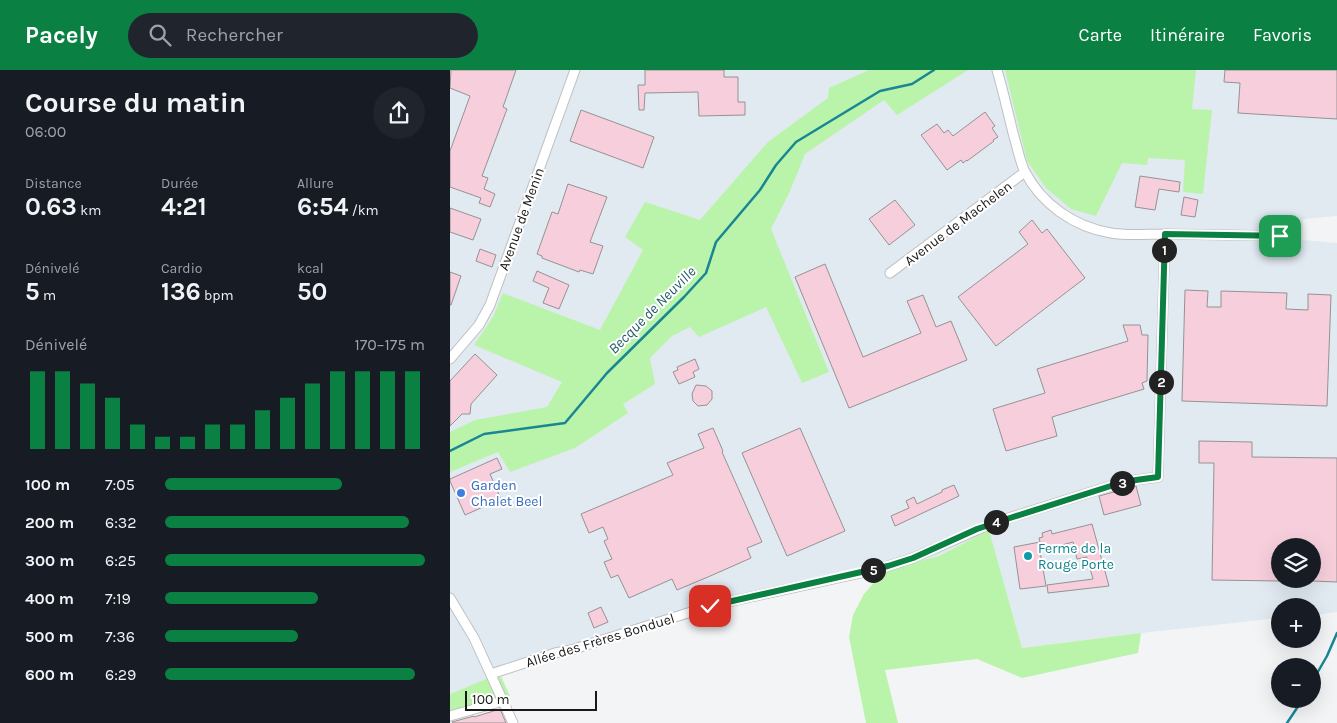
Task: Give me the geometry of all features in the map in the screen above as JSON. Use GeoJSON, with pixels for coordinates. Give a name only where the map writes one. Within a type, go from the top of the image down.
{"type":"FeatureCollection","features":[{"type":"Feature","properties":{"kind":"street","name":"Avenue de Menin"},"geometry":{"type":"LineString","coordinates":[[450,359],[474,332],[490,305],[575,70]]}},
{"type":"Feature","properties":{"kind":"street"},"geometry":{"type":"LineString","coordinates":[[997,70],[1020,158],[1026,172],[1036,189],[1047,202],[1065,216],[1080,224],[1112,233],[1295,236]]}},
{"type":"Feature","properties":{"kind":"street","name":"Avenue de Machelen"},"geometry":{"type":"LineString","coordinates":[[890,273],[1026,172]]}},
{"type":"Feature","properties":{"kind":"street","name":"Allée des Frères Bonduel"},"geometry":{"type":"LineString","coordinates":[[491,674],[710,606],[879,569],[913,558],[977,529],[1010,518],[1117,484],[1158,477],[1165,234]]}},
{"type":"Feature","properties":{"kind":"street"},"geometry":{"type":"LineString","coordinates":[[450,598],[470,630],[514,723]]}},
{"type":"Feature","properties":{"kind":"street"},"geometry":{"type":"LineString","coordinates":[[450,716],[503,701]]}},
{"type":"Feature","properties":{"kind":"shaded area"},"geometry":{"type":"Polygon","coordinates":[[[450,70],[1337,70],[1337,216],[1303,219],[1302,240],[1337,243],[1337,612],[1321,614],[1321,598],[1271,598],[1271,619],[1022,648],[989,530],[939,556],[709,610],[501,676],[486,679],[450,694],[450,70]]]}},
{"type":"Feature","properties":{"kind":"green space"},"geometry":{"type":"Polygon","coordinates":[[[869,70],[968,70],[897,115],[884,100],[805,154],[790,191],[771,229],[829,372],[802,383],[766,307],[699,337],[690,327],[672,336],[650,358],[655,384],[623,404],[628,413],[575,448],[510,472],[498,452],[450,472],[450,432],[475,420],[547,407],[562,382],[474,345],[493,317],[503,293],[600,330],[643,250],[625,237],[645,202],[700,220],[768,142],[828,98],[829,88],[869,70]]]}},
{"type":"Feature","properties":{"kind":"green space"},"geometry":{"type":"Polygon","coordinates":[[[1005,70],[1196,70],[1192,109],[1212,110],[1203,194],[1183,192],[1185,160],[1148,158],[1147,165],[1122,163],[1096,216],[1071,209],[1046,188],[1027,161],[1005,70]]]}},
{"type":"Feature","properties":{"kind":"green space"},"geometry":{"type":"Polygon","coordinates":[[[989,530],[1022,648],[1141,633],[1138,653],[1022,678],[977,659],[885,670],[898,723],[866,723],[849,637],[853,615],[864,594],[877,579],[873,573],[939,556],[989,530]]]}},
{"type":"Feature","properties":{"kind":"green space"},"geometry":{"type":"Polygon","coordinates":[[[501,676],[510,696],[450,713],[450,694],[486,679],[501,676]]]}},
{"type":"Feature","properties":{"kind":"building"},"geometry":{"type":"Polygon","coordinates":[[[451,70],[516,70],[503,107],[507,109],[482,176],[488,178],[484,189],[495,194],[490,207],[479,203],[481,198],[450,187],[450,151],[470,96],[450,88],[451,70]]]}},
{"type":"Feature","properties":{"kind":"building"},"geometry":{"type":"Polygon","coordinates":[[[645,70],[724,70],[724,77],[738,77],[738,102],[745,102],[745,115],[699,116],[698,92],[645,93],[644,110],[639,110],[638,85],[645,85],[645,70]]]}},
{"type":"Feature","properties":{"kind":"building"},"geometry":{"type":"Polygon","coordinates":[[[1225,70],[1337,70],[1337,119],[1238,113],[1240,83],[1224,82],[1225,70]]]}},
{"type":"Feature","properties":{"kind":"building"},"geometry":{"type":"Polygon","coordinates":[[[581,110],[654,137],[643,168],[570,141],[581,110]]]}},
{"type":"Feature","properties":{"kind":"building"},"geometry":{"type":"Polygon","coordinates":[[[985,112],[995,126],[992,128],[998,137],[967,161],[963,163],[961,160],[947,170],[921,135],[937,124],[944,133],[948,130],[953,136],[985,112]]]}},
{"type":"Feature","properties":{"kind":"building"},"geometry":{"type":"Polygon","coordinates":[[[1140,176],[1180,182],[1179,192],[1159,189],[1155,210],[1135,207],[1140,176]]]}},
{"type":"Feature","properties":{"kind":"building"},"geometry":{"type":"Polygon","coordinates":[[[568,184],[607,197],[590,242],[603,246],[593,274],[580,270],[579,272],[542,258],[542,256],[537,254],[552,212],[558,214],[568,184]]]}},
{"type":"Feature","properties":{"kind":"building"},"geometry":{"type":"Polygon","coordinates":[[[1184,197],[1198,200],[1195,217],[1181,215],[1184,197]]]}},
{"type":"Feature","properties":{"kind":"building"},"geometry":{"type":"Polygon","coordinates":[[[895,200],[915,225],[889,245],[869,219],[895,200]]]}},
{"type":"Feature","properties":{"kind":"building"},"geometry":{"type":"Polygon","coordinates":[[[450,208],[481,219],[473,240],[450,232],[450,208]]]}},
{"type":"Feature","properties":{"kind":"building"},"geometry":{"type":"Polygon","coordinates":[[[1032,220],[1042,233],[1047,229],[1085,278],[996,346],[958,297],[1028,244],[1019,232],[1032,220]]]}},
{"type":"Feature","properties":{"kind":"building"},"geometry":{"type":"Polygon","coordinates":[[[480,249],[496,255],[492,267],[476,261],[480,249]]]}},
{"type":"Feature","properties":{"kind":"building"},"geometry":{"type":"Polygon","coordinates":[[[825,264],[863,357],[921,333],[907,301],[923,295],[936,327],[951,321],[967,360],[849,408],[795,277],[825,264]]]}},
{"type":"Feature","properties":{"kind":"building"},"geometry":{"type":"Polygon","coordinates":[[[537,271],[569,285],[559,309],[543,303],[549,288],[533,281],[537,271]]]}},
{"type":"Feature","properties":{"kind":"building"},"geometry":{"type":"Polygon","coordinates":[[[450,272],[461,276],[451,305],[450,305],[450,272]]]}},
{"type":"Feature","properties":{"kind":"building"},"geometry":{"type":"Polygon","coordinates":[[[1185,290],[1208,291],[1207,307],[1221,307],[1221,291],[1287,293],[1286,309],[1308,310],[1308,294],[1331,295],[1327,406],[1182,401],[1185,290]]]}},
{"type":"Feature","properties":{"kind":"building"},"geometry":{"type":"Polygon","coordinates":[[[1123,325],[1140,325],[1142,335],[1148,335],[1147,381],[1142,383],[1144,389],[1052,417],[1057,436],[1006,451],[993,409],[1045,393],[1037,369],[1128,341],[1123,325]]]}},
{"type":"Feature","properties":{"kind":"building"},"geometry":{"type":"Polygon","coordinates":[[[475,354],[497,375],[471,404],[470,414],[462,414],[450,426],[450,381],[475,354]]]}},
{"type":"Feature","properties":{"kind":"building"},"geometry":{"type":"Polygon","coordinates":[[[695,359],[699,369],[693,372],[695,377],[679,384],[673,372],[678,370],[677,367],[695,359]]]}},
{"type":"Feature","properties":{"kind":"building"},"geometry":{"type":"Polygon","coordinates":[[[696,385],[706,386],[712,391],[712,399],[707,405],[698,406],[693,401],[692,394],[696,385]]]}},
{"type":"Feature","properties":{"kind":"building"},"geometry":{"type":"Polygon","coordinates":[[[713,428],[762,542],[747,548],[751,558],[708,577],[677,590],[672,579],[629,598],[618,575],[611,578],[604,562],[612,559],[604,541],[608,539],[603,527],[589,533],[581,514],[673,475],[667,463],[704,448],[698,434],[713,428]]]}},
{"type":"Feature","properties":{"kind":"building"},"geometry":{"type":"Polygon","coordinates":[[[800,428],[845,531],[787,556],[742,453],[800,428]]]}},
{"type":"Feature","properties":{"kind":"building"},"geometry":{"type":"Polygon","coordinates":[[[1199,441],[1252,442],[1252,457],[1337,458],[1337,582],[1321,581],[1321,538],[1271,538],[1271,581],[1212,580],[1214,463],[1199,463],[1199,441]]]}},
{"type":"Feature","properties":{"kind":"building"},"geometry":{"type":"Polygon","coordinates":[[[497,458],[502,469],[490,474],[501,499],[465,515],[450,479],[497,458]]]}},
{"type":"Feature","properties":{"kind":"building"},"geometry":{"type":"Polygon","coordinates":[[[954,485],[959,496],[895,526],[891,516],[909,508],[906,501],[914,497],[917,504],[954,485]]]}},
{"type":"Feature","properties":{"kind":"building"},"geometry":{"type":"Polygon","coordinates":[[[1136,486],[1141,505],[1104,515],[1099,496],[1136,486]]]}},
{"type":"Feature","properties":{"kind":"building","name":"Ferme de la Rouge Porte"},"geometry":{"type":"Polygon","coordinates":[[[1092,524],[1109,586],[1048,593],[1047,585],[1093,579],[1087,557],[1077,559],[1073,542],[1040,551],[1046,586],[1020,589],[1014,547],[1040,542],[1039,538],[1043,537],[1042,533],[1051,530],[1052,534],[1092,524]]]}},
{"type":"Feature","properties":{"kind":"building"},"geometry":{"type":"Polygon","coordinates":[[[601,607],[608,622],[594,628],[588,613],[601,607]]]}},
{"type":"Feature","properties":{"kind":"building"},"geometry":{"type":"Polygon","coordinates":[[[500,709],[506,723],[452,722],[474,717],[500,709]]]}},
{"type":"Feature","properties":{"kind":"waterway","name":"Becque de Neuville"},"geometry":{"type":"LineString","coordinates":[[450,451],[484,434],[565,423],[607,373],[706,273],[716,242],[760,190],[776,165],[796,142],[880,91],[912,84],[934,70]]}},
{"type":"Feature","properties":{"kind":"waterway"},"geometry":{"type":"LineString","coordinates":[[1321,666],[1337,633]]}},
{"type":"Feature","properties":{"kind":"waterway"},"geometry":{"type":"LineString","coordinates":[[1287,723],[1297,708]]}},
{"type":"Feature","properties":{"kind":"place","name":"Garden Chalet Beel"},"geometry":{"type":"Point","coordinates":[461,493]}},
{"type":"Feature","properties":{"kind":"place","name":"Ferme de la Rouge Porte"},"geometry":{"type":"Point","coordinates":[1028,556]}},
{"type":"Feature","properties":{"kind":"route"},"geometry":{"type":"LineString","coordinates":[[710,606],[900,563],[977,529],[1010,518],[1117,484],[1158,477],[1165,234],[1280,236]]}}]}
